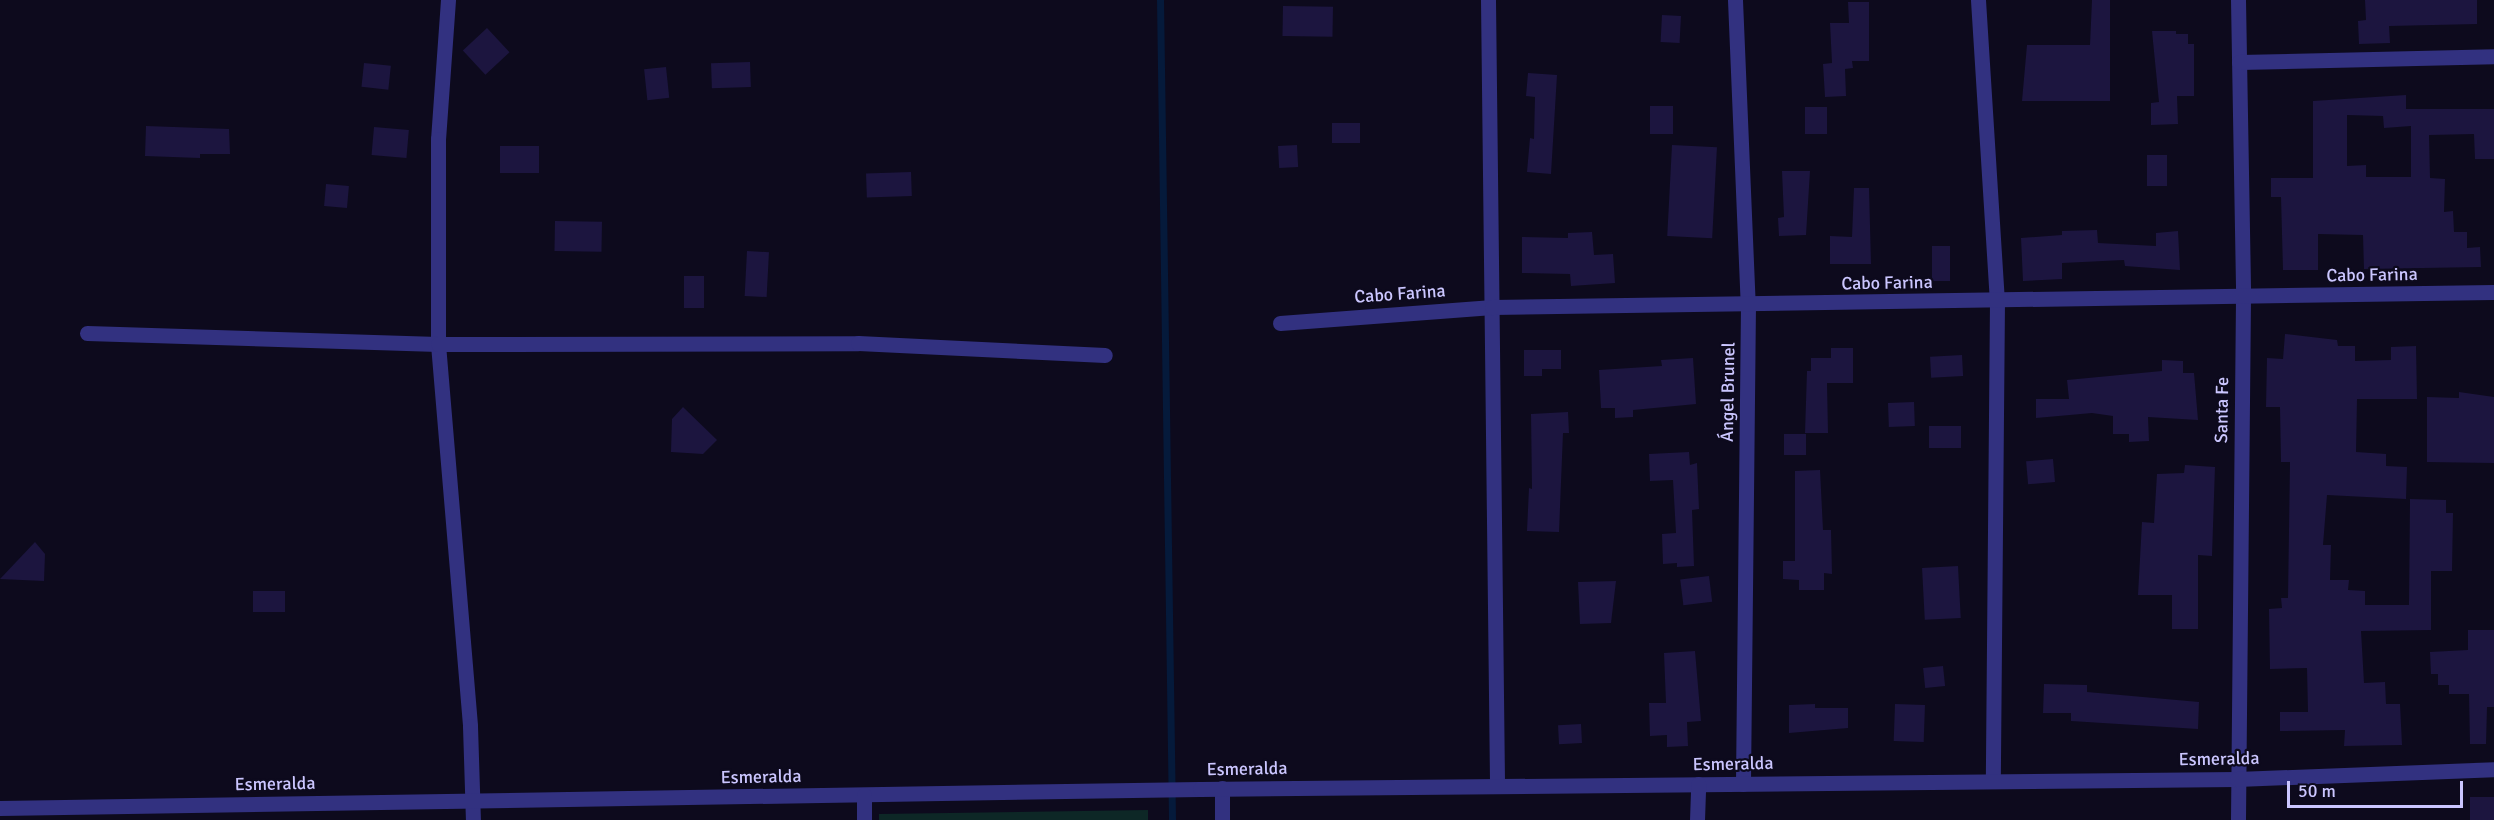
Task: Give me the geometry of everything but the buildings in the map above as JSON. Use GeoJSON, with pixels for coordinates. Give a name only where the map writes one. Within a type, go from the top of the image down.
{"type":"FeatureCollection","features":[{"type":"Feature","properties":{"kind":"street"},"geometry":{"type":"LineString","coordinates":[[448,0],[438,139],[438,344],[473,820]]}},
{"type":"Feature","properties":{"kind":"street"},"geometry":{"type":"LineString","coordinates":[[1488,0],[1497,786]]}},
{"type":"Feature","properties":{"kind":"street","name":"Ángel Brunel"},"geometry":{"type":"LineString","coordinates":[[1735,0],[1748,304],[1743,784]]}},
{"type":"Feature","properties":{"kind":"street"},"geometry":{"type":"LineString","coordinates":[[1978,0],[1997,301],[1993,781]]}},
{"type":"Feature","properties":{"kind":"street","name":"Santa Fe"},"geometry":{"type":"LineString","coordinates":[[2238,0],[2243,298],[2238,820]]}},
{"type":"Feature","properties":{"kind":"street"},"geometry":{"type":"LineString","coordinates":[[2239,62],[2494,56]]}},
{"type":"Feature","properties":{"kind":"street","name":"Cabo Farina"},"geometry":{"type":"LineString","coordinates":[[1280,323],[1492,307],[2243,298],[2494,292]]}},
{"type":"Feature","properties":{"kind":"street"},"geometry":{"type":"LineString","coordinates":[[87,333],[438,344],[858,343],[1105,355]]}},
{"type":"Feature","properties":{"kind":"street","name":"Esmeralda"},"geometry":{"type":"LineString","coordinates":[[0,808],[87,813],[473,800],[1222,788],[2237,779],[2494,769]]}},
{"type":"Feature","properties":{"kind":"street"},"geometry":{"type":"LineString","coordinates":[[1698,784],[1698,820]]}},
{"type":"Feature","properties":{"kind":"street"},"geometry":{"type":"LineString","coordinates":[[1222,788],[1222,820]]}},
{"type":"Feature","properties":{"kind":"street"},"geometry":{"type":"LineString","coordinates":[[864,795],[864,820]]}},
{"type":"Feature","properties":{"kind":"green space"},"geometry":{"type":"Polygon","coordinates":[[[1148,810],[1148,820],[879,820],[879,814],[1148,810]]]}},
{"type":"Feature","properties":{"kind":"waterway"},"geometry":{"type":"LineString","coordinates":[[1160,0],[1172,820]]}}]}
